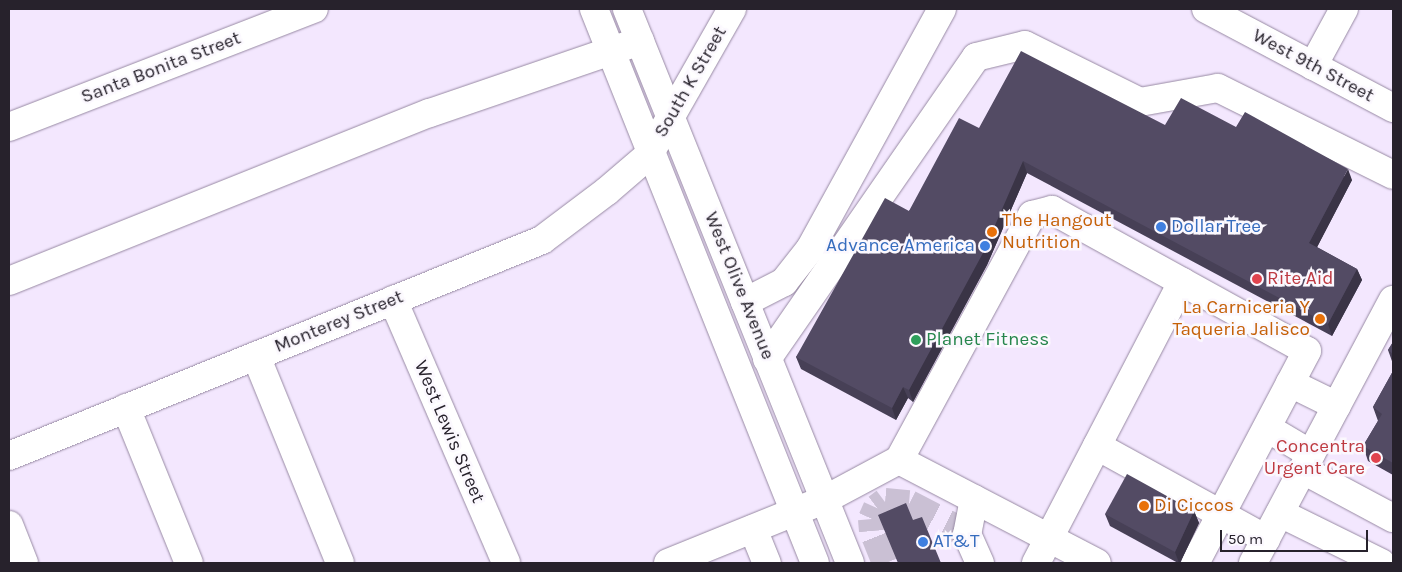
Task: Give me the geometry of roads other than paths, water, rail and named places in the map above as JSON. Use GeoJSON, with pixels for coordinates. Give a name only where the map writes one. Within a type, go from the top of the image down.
{"type":"FeatureCollection","features":[{"type":"Feature","properties":{"kind":"street","name":"Santa Bonita Street"},"geometry":{"type":"LineString","coordinates":[[9,127],[314,9]]}},
{"type":"Feature","properties":{"kind":"street","name":"West Olive Avenue"},"geometry":{"type":"LineString","coordinates":[[594,9],[649,155],[815,563]]}},
{"type":"Feature","properties":{"kind":"street","name":"West Olive Avenue"},"geometry":{"type":"LineString","coordinates":[[627,9],[850,563]]}},
{"type":"Feature","properties":{"kind":"street","name":"South K Street"},"geometry":{"type":"LineString","coordinates":[[649,155],[732,9]]}},
{"type":"Feature","properties":{"kind":"street"},"geometry":{"type":"LineString","coordinates":[[745,302],[784,282],[810,249],[942,9]]}},
{"type":"Feature","properties":{"kind":"street","name":"West 9th Street"},"geometry":{"type":"LineString","coordinates":[[1206,9],[1393,108]]}},
{"type":"Feature","properties":{"kind":"street"},"geometry":{"type":"LineString","coordinates":[[1313,66],[1344,9]]}},
{"type":"Feature","properties":{"kind":"street"},"geometry":{"type":"LineString","coordinates":[[9,281],[430,114],[640,41]]}},
{"type":"Feature","properties":{"kind":"street"},"geometry":{"type":"LineString","coordinates":[[767,359],[976,57],[1025,45],[1140,102],[1218,88],[1393,175]]}},
{"type":"Feature","properties":{"kind":"street","name":"Monterey Street"},"geometry":{"type":"LineString","coordinates":[[9,456],[542,240],[649,155]]}},
{"type":"Feature","properties":{"kind":"street"},"geometry":{"type":"LineString","coordinates":[[673,562],[824,500],[899,460],[1032,215],[1052,210],[1307,351],[1195,563]]}},
{"type":"Feature","properties":{"kind":"street"},"geometry":{"type":"LineString","coordinates":[[1036,563],[1182,282]]}},
{"type":"Feature","properties":{"kind":"street","name":"West Lewis Street"},"geometry":{"type":"LineString","coordinates":[[393,300],[506,563]]}},
{"type":"Feature","properties":{"kind":"street"},"geometry":{"type":"LineString","coordinates":[[1253,563],[1393,300]]}},
{"type":"Feature","properties":{"kind":"street"},"geometry":{"type":"LineString","coordinates":[[256,356],[340,563]]}},
{"type":"Feature","properties":{"kind":"street"},"geometry":{"type":"LineString","coordinates":[[1290,383],[1337,406]]}},
{"type":"Feature","properties":{"kind":"street"},"geometry":{"type":"LineString","coordinates":[[126,408],[189,563]]}},
{"type":"Feature","properties":{"kind":"street"},"geometry":{"type":"LineString","coordinates":[[1267,428],[1307,462],[1393,518]]}},
{"type":"Feature","properties":{"kind":"street"},"geometry":{"type":"LineString","coordinates":[[1097,446],[1266,539]]}},
{"type":"Feature","properties":{"kind":"street"},"geometry":{"type":"LineString","coordinates":[[899,460],[1097,563]]}},
{"type":"Feature","properties":{"kind":"street"},"geometry":{"type":"LineString","coordinates":[[974,499],[967,534],[980,563]]}},
{"type":"Feature","properties":{"kind":"street"},"geometry":{"type":"LineString","coordinates":[[1280,513],[1381,563]]}},
{"type":"Feature","properties":{"kind":"street"},"geometry":{"type":"LineString","coordinates":[[9,525],[24,563]]}},
{"type":"Feature","properties":{"kind":"street"},"geometry":{"type":"LineString","coordinates":[[753,529],[767,563]]}},
{"type":"Feature","properties":{"kind":"tunnel"},"geometry":{"type":"LineString","coordinates":[[886,563],[873,531],[872,519],[877,508],[885,502],[909,504],[967,534]]}},
{"type":"Feature","properties":{"kind":"place","name":"Dollar Tree"},"geometry":{"type":"Point","coordinates":[1161,227]}},
{"type":"Feature","properties":{"kind":"place","name":"The Hangout Nutrition"},"geometry":{"type":"Point","coordinates":[992,232]}},
{"type":"Feature","properties":{"kind":"place","name":"Advance America"},"geometry":{"type":"Point","coordinates":[985,246]}},
{"type":"Feature","properties":{"kind":"place","name":"Rite Aid"},"geometry":{"type":"Point","coordinates":[1257,279]}},
{"type":"Feature","properties":{"kind":"place","name":"La Carniceria Y Taqueria Jalisco"},"geometry":{"type":"Point","coordinates":[1320,319]}},
{"type":"Feature","properties":{"kind":"place","name":"Planet Fitness"},"geometry":{"type":"Point","coordinates":[916,340]}},
{"type":"Feature","properties":{"kind":"place","name":"Concentra Urgent Care"},"geometry":{"type":"Point","coordinates":[1376,458]}},
{"type":"Feature","properties":{"kind":"place","name":"Di Ciccos"},"geometry":{"type":"Point","coordinates":[1144,506]}},
{"type":"Feature","properties":{"kind":"place","name":"AT&T"},"geometry":{"type":"Point","coordinates":[923,542]}}]}
